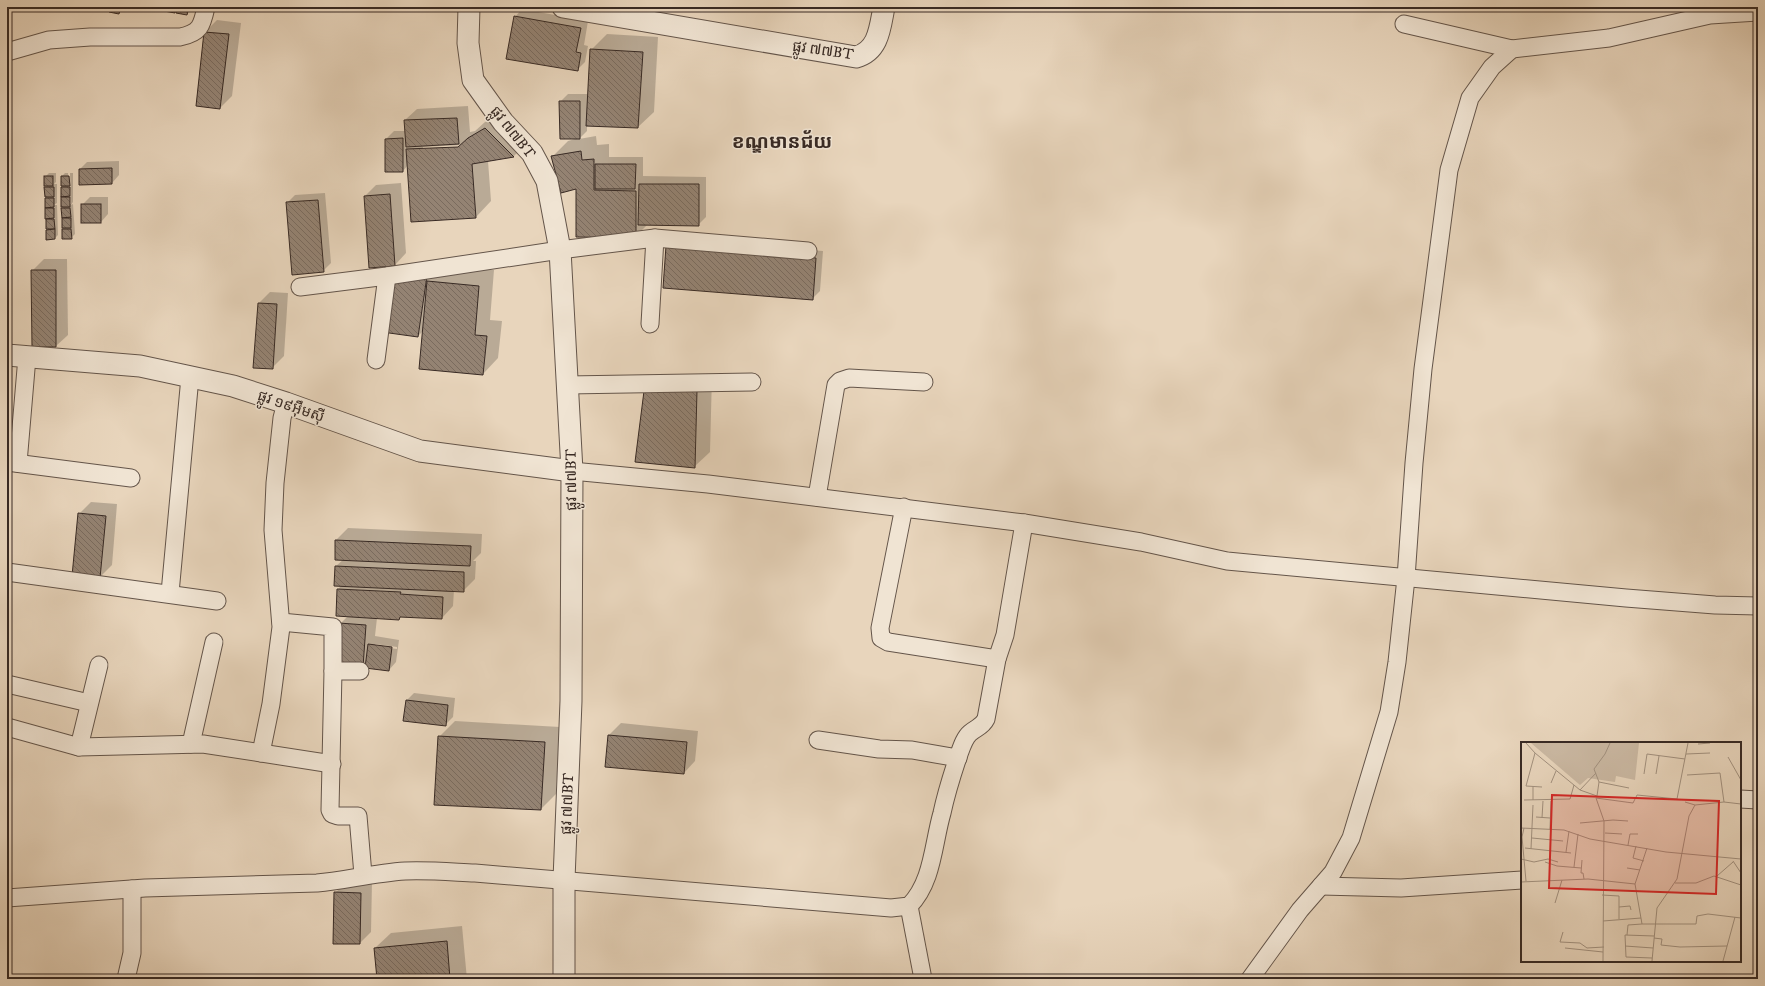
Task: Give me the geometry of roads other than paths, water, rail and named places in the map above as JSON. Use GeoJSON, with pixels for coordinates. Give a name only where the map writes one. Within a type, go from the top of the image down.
{"type":"FeatureCollection","features":[{"type":"Feature","properties":{"kind":"street"},"geometry":{"type":"LineString","coordinates":[[7,52],[49,40],[90,37],[192,35],[200,27],[206,7]]}},
{"type":"Feature","properties":{"kind":"street","name":"ផ្លូវ ៧៧BT"},"geometry":{"type":"LineString","coordinates":[[469,7],[468,43],[473,80],[503,122],[532,154],[547,181],[560,250],[572,471],[572,701],[564,880],[564,979]]}},
{"type":"Feature","properties":{"kind":"street","name":"ផ្លូវ ៧៧BT"},"geometry":{"type":"LineString","coordinates":[[563,7],[856,57],[868,53],[873,45],[878,36],[884,7]]}},
{"type":"Feature","properties":{"kind":"street"},"geometry":{"type":"LineString","coordinates":[[1404,24],[1512,49],[1609,38],[1710,15],[1758,12]]}},
{"type":"Feature","properties":{"kind":"street"},"geometry":{"type":"LineString","coordinates":[[1250,979],[1300,910],[1333,872],[1351,838],[1389,712],[1397,662],[1406,578],[1414,463],[1423,368],[1449,170],[1470,98],[1492,67],[1512,49]]}},
{"type":"Feature","properties":{"kind":"street"},"geometry":{"type":"LineString","coordinates":[[650,324],[655,238]]}},
{"type":"Feature","properties":{"kind":"street"},"geometry":{"type":"LineString","coordinates":[[300,287],[655,238],[808,251]]}},
{"type":"Feature","properties":{"kind":"street"},"geometry":{"type":"LineString","coordinates":[[376,360],[387,276]]}},
{"type":"Feature","properties":{"kind":"street"},"geometry":{"type":"LineString","coordinates":[[17,356],[12,463],[131,478]]}},
{"type":"Feature","properties":{"kind":"street","name":"ផ្លូវ ១៩អ៊ឹមស៊ី"},"geometry":{"type":"LineString","coordinates":[[17,356],[140,366],[233,386],[286,403],[420,451],[572,471]]}},
{"type":"Feature","properties":{"kind":"street"},"geometry":{"type":"LineString","coordinates":[[170,593],[190,377]]}},
{"type":"Feature","properties":{"kind":"street"},"geometry":{"type":"LineString","coordinates":[[817,497],[836,385],[840,381],[849,378],[924,382]]}},
{"type":"Feature","properties":{"kind":"street"},"geometry":{"type":"LineString","coordinates":[[567,385],[752,382]]}},
{"type":"Feature","properties":{"kind":"street"},"geometry":{"type":"LineString","coordinates":[[261,753],[271,704],[281,622],[273,530],[275,483],[282,418],[286,403]]}},
{"type":"Feature","properties":{"kind":"street"},"geometry":{"type":"LineString","coordinates":[[572,471],[708,484],[904,507],[1141,542],[1227,561],[1634,599],[1715,605],[1758,606]]}},
{"type":"Feature","properties":{"kind":"street"},"geometry":{"type":"LineString","coordinates":[[904,507],[880,628],[881,638],[888,642],[998,659]]}},
{"type":"Feature","properties":{"kind":"street"},"geometry":{"type":"LineString","coordinates":[[7,898],[132,889],[317,883],[344,880],[363,875],[406,871],[475,873],[884,908],[909,906],[923,888],[935,848],[941,814],[958,758],[970,733],[983,726],[986,719],[998,659],[1005,635],[1024,524]]}},
{"type":"Feature","properties":{"kind":"street"},"geometry":{"type":"LineString","coordinates":[[7,572],[170,593],[217,601]]}},
{"type":"Feature","properties":{"kind":"street"},"geometry":{"type":"LineString","coordinates":[[281,622],[334,627],[330,810],[332,814],[338,816],[358,816],[363,875]]}},
{"type":"Feature","properties":{"kind":"street"},"geometry":{"type":"LineString","coordinates":[[191,744],[214,642]]}},
{"type":"Feature","properties":{"kind":"street"},"geometry":{"type":"LineString","coordinates":[[79,747],[99,665]]}},
{"type":"Feature","properties":{"kind":"street"},"geometry":{"type":"LineString","coordinates":[[333,671],[360,671]]}},
{"type":"Feature","properties":{"kind":"street"},"geometry":{"type":"LineString","coordinates":[[7,684],[89,703]]}},
{"type":"Feature","properties":{"kind":"street"},"geometry":{"type":"LineString","coordinates":[[7,727],[79,747],[203,744],[332,764]]}},
{"type":"Feature","properties":{"kind":"street"},"geometry":{"type":"LineString","coordinates":[[818,740],[879,748],[912,750],[958,758]]}},
{"type":"Feature","properties":{"kind":"street"},"geometry":{"type":"LineString","coordinates":[[1741,798],[1758,800]]}},
{"type":"Feature","properties":{"kind":"street"},"geometry":{"type":"LineString","coordinates":[[1321,886],[1401,888],[1521,880]]}},
{"type":"Feature","properties":{"kind":"street"},"geometry":{"type":"LineString","coordinates":[[126,979],[132,953],[132,889]]}},
{"type":"Feature","properties":{"kind":"street"},"geometry":{"type":"LineString","coordinates":[[909,906],[923,979]]}},
{"type":"Feature","properties":{"kind":"district","name":"ខណ្ឌមានជ័យ"},"geometry":{"type":"Point","coordinates":[782,141]}}]}
